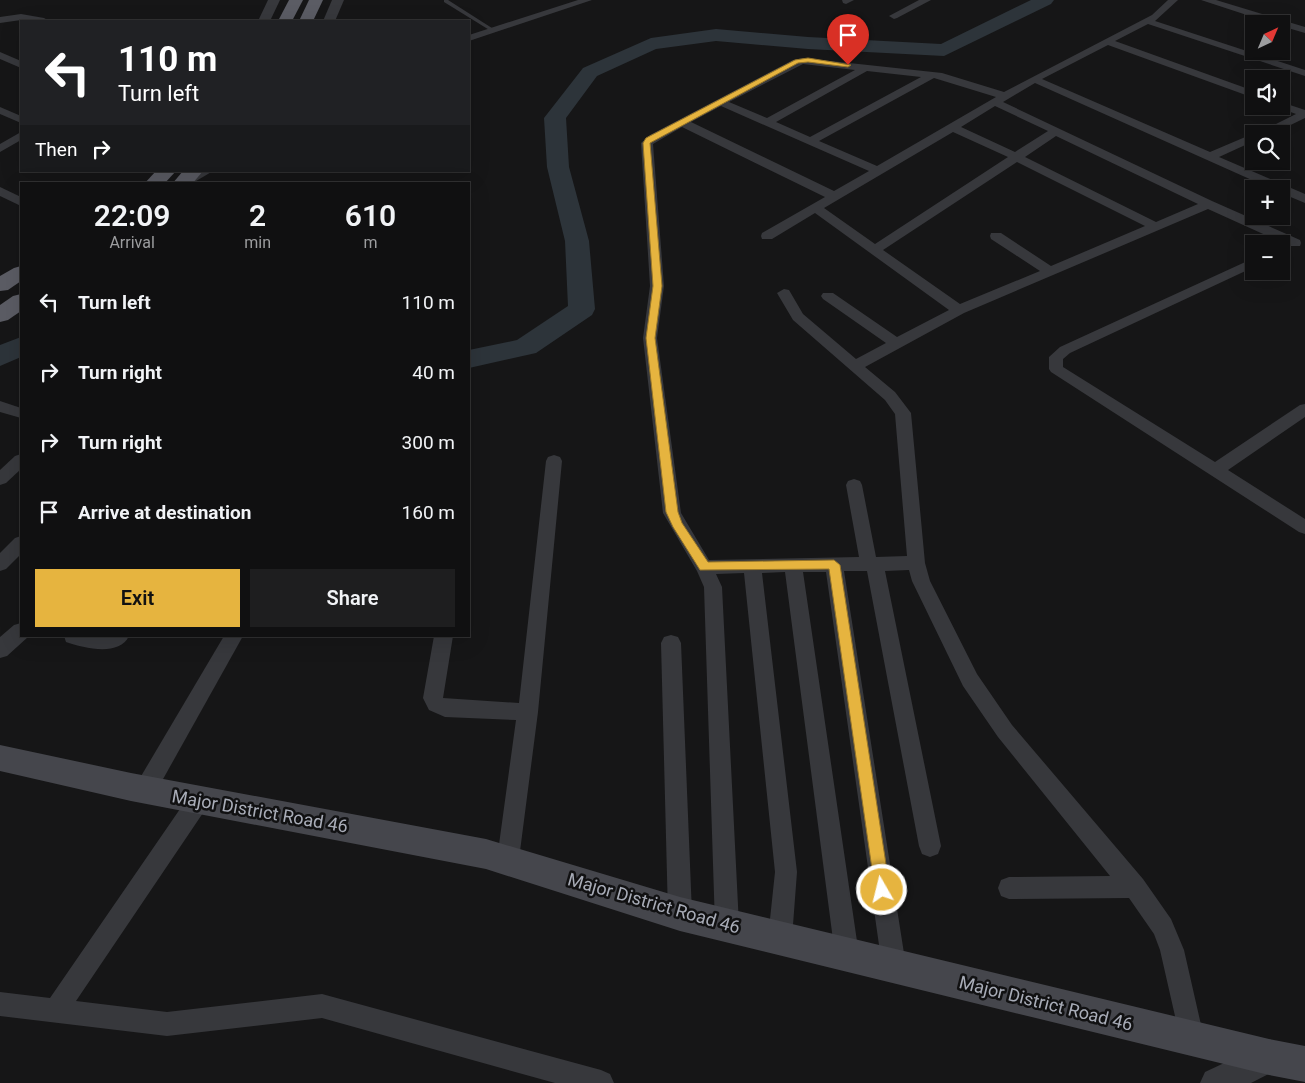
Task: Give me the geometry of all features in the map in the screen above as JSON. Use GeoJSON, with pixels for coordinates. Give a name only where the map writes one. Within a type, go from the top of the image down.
{"type":"FeatureCollection","features":[{"type":"Feature","properties":{"kind":"highway"},"geometry":{"type":"LineString","coordinates":[[286,20],[295,1],[316,2],[307,20]]}},
{"type":"Feature","properties":{"kind":"highway"},"geometry":{"type":"LineString","coordinates":[[154,182],[165,172]]}},
{"type":"Feature","properties":{"kind":"highway"},"geometry":{"type":"LineString","coordinates":[[0,284],[20,273]]}},
{"type":"Feature","properties":{"kind":"highway"},"geometry":{"type":"LineString","coordinates":[[0,315],[20,302]]}},
{"type":"Feature","properties":{"kind":"main road","name":"Major District Road 46"},"geometry":{"type":"LineString","coordinates":[[0,758],[145,790],[483,853],[680,914],[1268,1057],[1305,1064]]}},
{"type":"Feature","properties":{"kind":"street"},"geometry":{"type":"LineString","coordinates":[[264,20],[274,0]]}},
{"type":"Feature","properties":{"kind":"street"},"geometry":{"type":"LineString","coordinates":[[329,20],[338,0]]}},
{"type":"Feature","properties":{"kind":"street"},"geometry":{"type":"LineString","coordinates":[[470,38],[587,0]]}},
{"type":"Feature","properties":{"kind":"street"},"geometry":{"type":"LineString","coordinates":[[894,16],[926,0]]}},
{"type":"Feature","properties":{"kind":"street"},"geometry":{"type":"LineString","coordinates":[[767,236],[1034,79],[1155,17],[1173,0]]}},
{"type":"Feature","properties":{"kind":"street"},"geometry":{"type":"LineString","coordinates":[[1206,0],[1249,15]]}},
{"type":"Feature","properties":{"kind":"street"},"geometry":{"type":"LineString","coordinates":[[0,20],[21,17],[38,20]]}},
{"type":"Feature","properties":{"kind":"street"},"geometry":{"type":"LineString","coordinates":[[1290,26],[1305,17]]}},
{"type":"Feature","properties":{"kind":"street"},"geometry":{"type":"LineString","coordinates":[[1148,21],[1305,73]]}},
{"type":"Feature","properties":{"kind":"street"},"geometry":{"type":"LineString","coordinates":[[1290,28],[1305,30]]}},
{"type":"Feature","properties":{"kind":"street"},"geometry":{"type":"LineString","coordinates":[[1108,42],[1245,92]]}},
{"type":"Feature","properties":{"kind":"street"},"geometry":{"type":"LineString","coordinates":[[0,55],[20,65]]}},
{"type":"Feature","properties":{"kind":"street"},"geometry":{"type":"LineString","coordinates":[[727,925],[713,587],[704,567],[677,524],[672,512],[650,338],[657,286],[646,143],[797,62],[808,60],[932,74],[1000,99],[1056,131],[1208,204],[1300,241]]}},
{"type":"Feature","properties":{"kind":"street"},"geometry":{"type":"LineString","coordinates":[[768,122],[867,67]]}},
{"type":"Feature","properties":{"kind":"street"},"geometry":{"type":"LineString","coordinates":[[811,141],[932,74]]}},
{"type":"Feature","properties":{"kind":"street"},"geometry":{"type":"LineString","coordinates":[[1034,79],[1305,199]]}},
{"type":"Feature","properties":{"kind":"street"},"geometry":{"type":"LineString","coordinates":[[720,102],[878,171]]}},
{"type":"Feature","properties":{"kind":"street"},"geometry":{"type":"LineString","coordinates":[[1290,108],[1305,114]]}},
{"type":"Feature","properties":{"kind":"street"},"geometry":{"type":"LineString","coordinates":[[0,110],[20,120]]}},
{"type":"Feature","properties":{"kind":"street"},"geometry":{"type":"LineString","coordinates":[[1281,125],[1305,114]]}},
{"type":"Feature","properties":{"kind":"street"},"geometry":{"type":"LineString","coordinates":[[682,122],[834,196]]}},
{"type":"Feature","properties":{"kind":"street"},"geometry":{"type":"LineString","coordinates":[[952,127],[1155,226]]}},
{"type":"Feature","properties":{"kind":"street"},"geometry":{"type":"LineString","coordinates":[[875,249],[1056,131]]}},
{"type":"Feature","properties":{"kind":"street"},"geometry":{"type":"LineString","coordinates":[[0,149],[20,136]]}},
{"type":"Feature","properties":{"kind":"street"},"geometry":{"type":"LineString","coordinates":[[1209,157],[1245,141]]}},
{"type":"Feature","properties":{"kind":"street"},"geometry":{"type":"LineString","coordinates":[[186,179],[204,172]]}},
{"type":"Feature","properties":{"kind":"street"},"geometry":{"type":"LineString","coordinates":[[0,191],[20,201]]}},
{"type":"Feature","properties":{"kind":"street"},"geometry":{"type":"LineString","coordinates":[[855,366],[959,310],[1208,204]]}},
{"type":"Feature","properties":{"kind":"street"},"geometry":{"type":"LineString","coordinates":[[815,207],[959,310]]}},
{"type":"Feature","properties":{"kind":"street"},"geometry":{"type":"LineString","coordinates":[[996,236],[1050,271]]}},
{"type":"Feature","properties":{"kind":"street"},"geometry":{"type":"LineString","coordinates":[[1245,266],[1065,350],[1056,357],[1056,369],[1305,527]]}},
{"type":"Feature","properties":{"kind":"street"},"geometry":{"type":"LineString","coordinates":[[784,294],[798,317],[890,396],[903,413],[916,563],[928,598],[970,680],[986,705],[1005,731],[1135,887],[1163,927],[1172,950],[1192,1038]]}},
{"type":"Feature","properties":{"kind":"street"},"geometry":{"type":"LineString","coordinates":[[828,296],[896,344]]}},
{"type":"Feature","properties":{"kind":"street"},"geometry":{"type":"LineString","coordinates":[[0,406],[20,413]]}},
{"type":"Feature","properties":{"kind":"street"},"geometry":{"type":"LineString","coordinates":[[1216,470],[1305,409]]}},
{"type":"Feature","properties":{"kind":"street"},"geometry":{"type":"LineString","coordinates":[[0,479],[20,461]]}},
{"type":"Feature","properties":{"kind":"street"},"geometry":{"type":"LineString","coordinates":[[483,853],[528,712],[554,461]]}},
{"type":"Feature","properties":{"kind":"street"},"geometry":{"type":"LineString","coordinates":[[854,485],[930,846]]}},
{"type":"Feature","properties":{"kind":"street"},"geometry":{"type":"LineString","coordinates":[[0,564],[20,544]]}},
{"type":"Feature","properties":{"kind":"street"},"geometry":{"type":"LineString","coordinates":[[704,567],[916,563]]}},
{"type":"Feature","properties":{"kind":"street"},"geometry":{"type":"LineString","coordinates":[[793,565],[847,955]]}},
{"type":"Feature","properties":{"kind":"street"},"geometry":{"type":"LineString","coordinates":[[834,565],[894,966]]}},
{"type":"Feature","properties":{"kind":"street"},"geometry":{"type":"LineString","coordinates":[[752,566],[786,872],[780,938]]}},
{"type":"Feature","properties":{"kind":"street"},"geometry":{"type":"LineString","coordinates":[[0,650],[20,632]]}},
{"type":"Feature","properties":{"kind":"street"},"geometry":{"type":"LineString","coordinates":[[79,637],[108,642],[118,637]]}},
{"type":"Feature","properties":{"kind":"street"},"geometry":{"type":"LineString","coordinates":[[145,790],[233,637]]}},
{"type":"Feature","properties":{"kind":"street"},"geometry":{"type":"LineString","coordinates":[[444,637],[433,698],[436,704],[445,708],[528,712]]}},
{"type":"Feature","properties":{"kind":"street"},"geometry":{"type":"LineString","coordinates":[[671,643],[680,914]]}},
{"type":"Feature","properties":{"kind":"street"},"geometry":{"type":"LineString","coordinates":[[55,1011],[199,800]]}},
{"type":"Feature","properties":{"kind":"street"},"geometry":{"type":"LineString","coordinates":[[1009,888],[1135,887]]}},
{"type":"Feature","properties":{"kind":"street"},"geometry":{"type":"LineString","coordinates":[[0,1004],[167,1024],[322,1006],[600,1083]]}},
{"type":"Feature","properties":{"kind":"street"},"geometry":{"type":"LineString","coordinates":[[1216,1083],[1268,1057]]}},
{"type":"Feature","properties":{"kind":"lane"},"geometry":{"type":"LineString","coordinates":[[446,1],[493,30]]}},
{"type":"Feature","properties":{"kind":"waterway"},"geometry":{"type":"LineString","coordinates":[[470,359],[526,347],[582,309],[577,241],[558,167],[555,118],[590,72],[651,44],[716,35],[808,43],[944,50],[1045,0]]}},
{"type":"Feature","properties":{"kind":"waterway"},"geometry":{"type":"LineString","coordinates":[[0,357],[20,347]]}},
{"type":"Feature","properties":{"kind":"route"},"geometry":{"type":"LineString","coordinates":[[848,65],[808,60],[797,62],[646,143],[657,286],[650,338],[672,512],[677,524],[704,567],[834,565],[882,890]]}}]}
